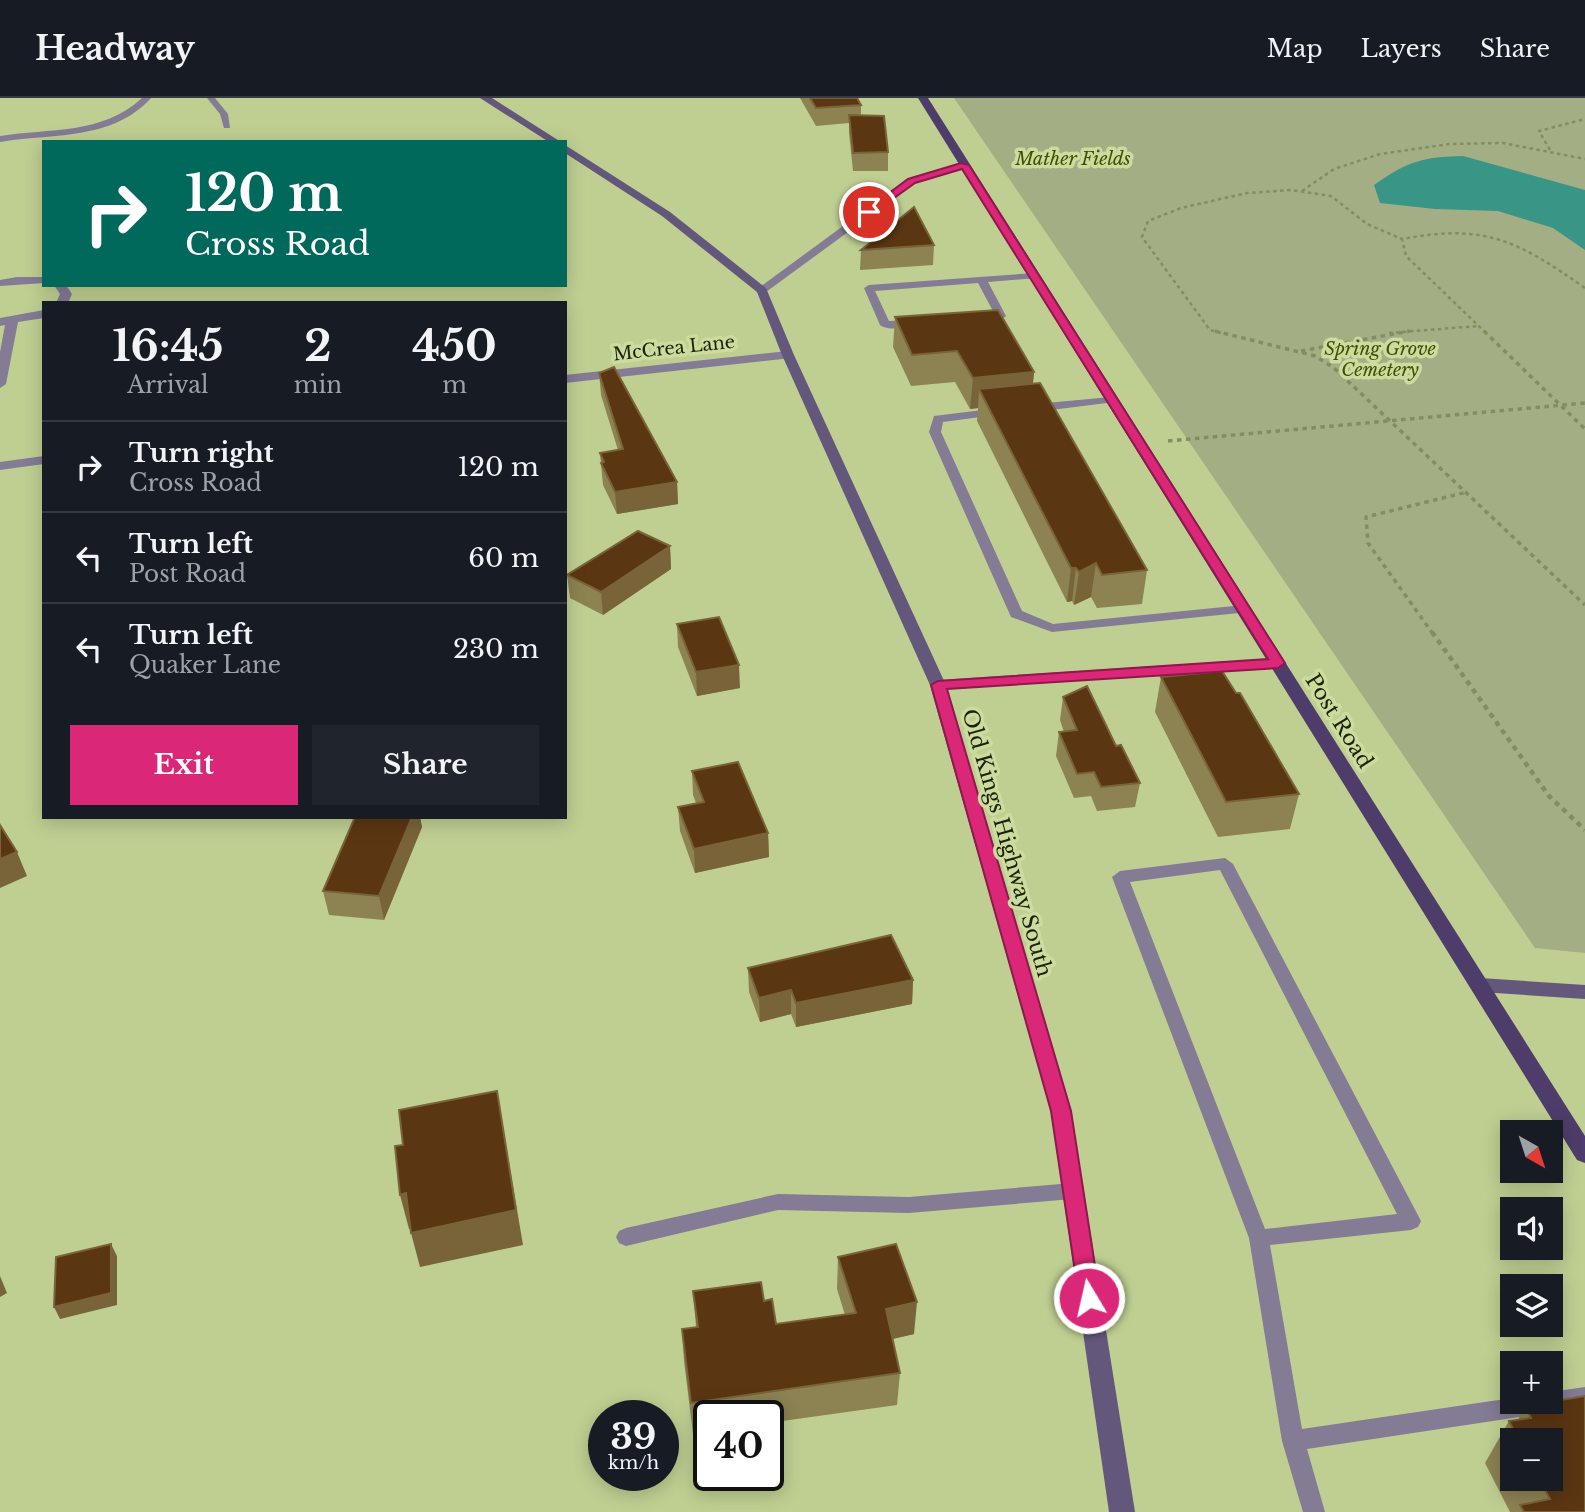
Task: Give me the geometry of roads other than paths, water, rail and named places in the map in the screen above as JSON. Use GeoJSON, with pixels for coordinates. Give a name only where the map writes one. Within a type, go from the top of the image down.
{"type":"FeatureCollection","features":[{"type":"Feature","properties":{"kind":"main road","name":"Post Road"},"geometry":{"type":"LineString","coordinates":[[923,98],[1585,1154]]}},
{"type":"Feature","properties":{"kind":"street"},"geometry":{"type":"LineString","coordinates":[[485,98],[553,140]]}},
{"type":"Feature","properties":{"kind":"street","name":"Old Kings Highway South"},"geometry":{"type":"LineString","coordinates":[[567,149],[666,214],[762,290],[788,355],[938,685],[1061,1111],[1122,1512]]}},
{"type":"Feature","properties":{"kind":"street"},"geometry":{"type":"LineString","coordinates":[[762,290],[911,181],[964,165]]}},
{"type":"Feature","properties":{"kind":"street"},"geometry":{"type":"LineString","coordinates":[[0,283],[42,280]]}},
{"type":"Feature","properties":{"kind":"street"},"geometry":{"type":"LineString","coordinates":[[0,384],[6,322],[42,313]]}},
{"type":"Feature","properties":{"kind":"street","name":"McCrea Lane"},"geometry":{"type":"LineString","coordinates":[[567,379],[788,355]]}},
{"type":"Feature","properties":{"kind":"street"},"geometry":{"type":"LineString","coordinates":[[0,466],[42,460]]}},
{"type":"Feature","properties":{"kind":"street"},"geometry":{"type":"LineString","coordinates":[[938,685],[1278,663]]}},
{"type":"Feature","properties":{"kind":"street"},"geometry":{"type":"LineString","coordinates":[[1480,985],[1585,992]]}},
{"type":"Feature","properties":{"kind":"lane"},"geometry":{"type":"LineString","coordinates":[[0,139],[108,127],[138,108],[148,98]]}},
{"type":"Feature","properties":{"kind":"lane"},"geometry":{"type":"LineString","coordinates":[[212,98],[224,114],[227,126]]}},
{"type":"Feature","properties":{"kind":"lane"},"geometry":{"type":"LineString","coordinates":[[924,322],[886,325],[869,288],[1034,276]]}},
{"type":"Feature","properties":{"kind":"lane"},"geometry":{"type":"LineString","coordinates":[[975,318],[1001,316],[981,280]]}},
{"type":"Feature","properties":{"kind":"lane"},"geometry":{"type":"LineString","coordinates":[[1111,400],[938,419],[935,432],[1016,614],[1052,628],[1244,609]]}},
{"type":"Feature","properties":{"kind":"lane"},"geometry":{"type":"LineString","coordinates":[[1259,1238],[1411,1221],[1225,864],[1120,877],[1259,1238],[1293,1441],[1314,1512]]}},
{"type":"Feature","properties":{"kind":"lane"},"geometry":{"type":"LineString","coordinates":[[626,1237],[778,1202],[909,1205],[1073,1191]]}},
{"type":"Feature","properties":{"kind":"lane"},"geometry":{"type":"LineString","coordinates":[[1293,1441],[1585,1397]]}},
{"type":"Feature","properties":{"kind":"water"},"geometry":{"type":"Polygon","coordinates":[[[1463,156],[1585,190],[1585,250],[1553,228],[1498,211],[1435,209],[1380,203],[1374,185],[1397,170],[1426,159],[1463,156]]]}},
{"type":"Feature","properties":{"kind":"park label","name":"Mather Fields"},"geometry":{"type":"Point","coordinates":[1073,159]}},
{"type":"Feature","properties":{"kind":"park label","name":"Spring Grove Cemetery"},"geometry":{"type":"Point","coordinates":[1380,359]}}]}
